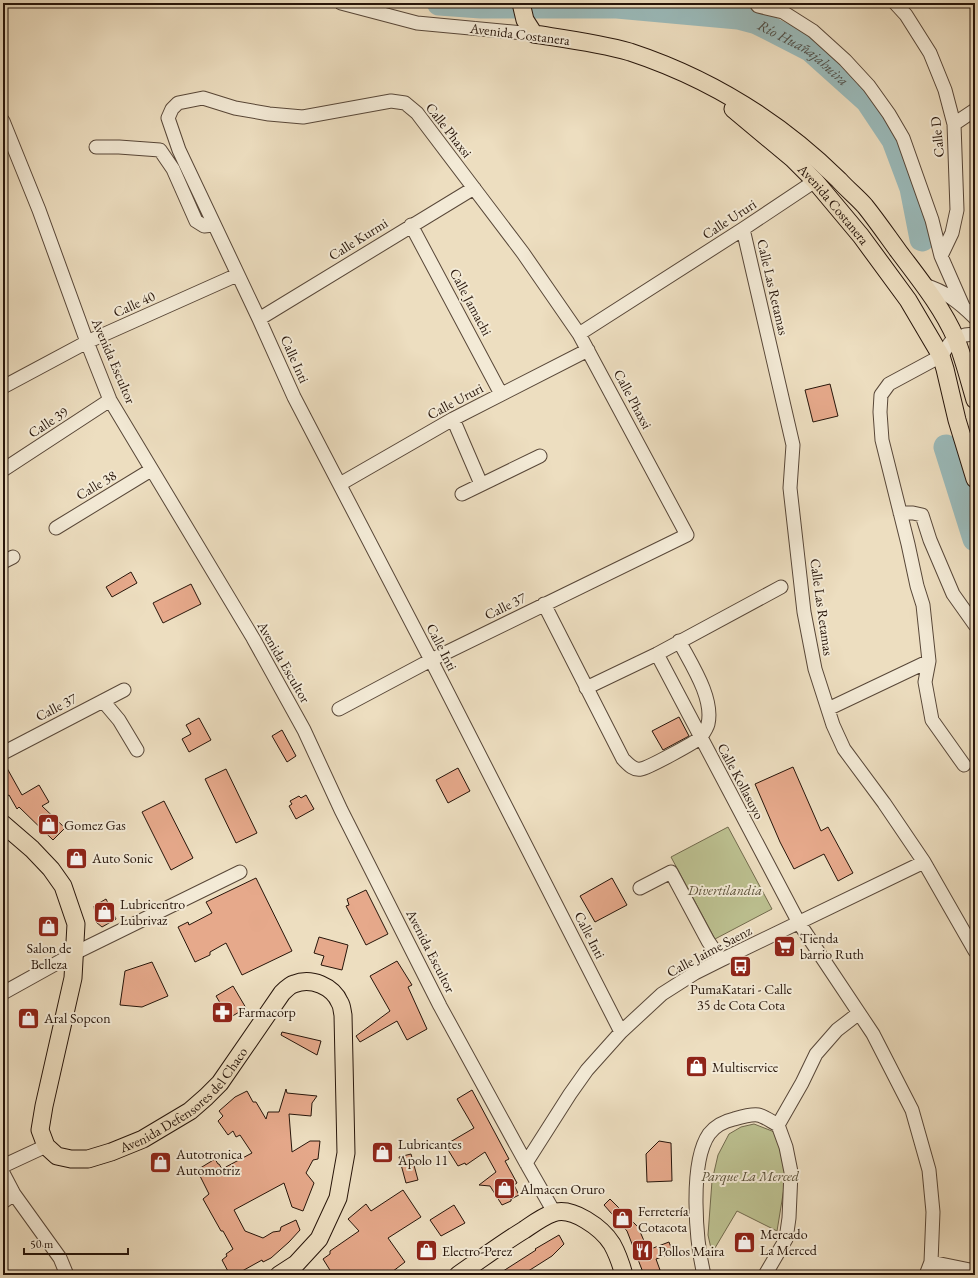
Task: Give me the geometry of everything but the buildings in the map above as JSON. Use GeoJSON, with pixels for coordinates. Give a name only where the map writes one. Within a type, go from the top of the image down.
{"type":"FeatureCollection","features":[{"type":"Feature","properties":{"kind":"main road"},"geometry":{"type":"LineString","coordinates":[[522,3],[525,20],[534,34]]}},
{"type":"Feature","properties":{"kind":"main road","name":"Avenida Costanera"},"geometry":{"type":"LineString","coordinates":[[534,34],[587,42],[629,52],[696,78],[734,98],[781,130],[817,159],[865,206],[924,285],[945,317],[956,339],[975,400]]}},
{"type":"Feature","properties":{"kind":"main road","name":"Avenida Costanera"},"geometry":{"type":"LineString","coordinates":[[696,78],[775,144],[815,181],[861,236],[892,277],[908,300],[941,356],[975,479]]}},
{"type":"Feature","properties":{"kind":"main road"},"geometry":{"type":"LineString","coordinates":[[815,181],[823,180],[836,184],[865,206]]}},
{"type":"Feature","properties":{"kind":"main road"},"geometry":{"type":"LineString","coordinates":[[3,824],[32,848],[50,868],[63,886],[76,924],[73,978],[40,1130],[46,1146]]}},
{"type":"Feature","properties":{"kind":"main road","name":"Avenida Defensores del Chaco"},"geometry":{"type":"LineString","coordinates":[[46,1146],[57,1156],[71,1159],[88,1159],[111,1152],[143,1139],[190,1111],[220,1083],[282,993],[294,984],[309,981],[323,985],[334,993],[341,1003],[343,1015],[346,1153],[338,1198],[319,1239],[296,1264],[280,1275]]}},
{"type":"Feature","properties":{"kind":"main road"},"geometry":{"type":"LineString","coordinates":[[458,1275],[515,1235],[541,1218],[554,1212],[573,1213],[594,1224],[611,1243],[621,1264],[624,1275]]}},
{"type":"Feature","properties":{"kind":"street","name":"Avenida Costanera"},"geometry":{"type":"LineString","coordinates":[[341,3],[417,23],[534,34]]}},
{"type":"Feature","properties":{"kind":"street"},"geometry":{"type":"LineString","coordinates":[[756,3],[758,6],[783,12],[813,31],[845,60],[869,86],[885,108],[903,138],[927,204],[941,256],[963,306]]}},
{"type":"Feature","properties":{"kind":"street","name":"Calle D"},"geometry":{"type":"LineString","coordinates":[[895,3],[906,15],[930,53],[945,90],[954,124],[956,215],[952,233],[941,256]]}},
{"type":"Feature","properties":{"kind":"street","name":"Calle Phaxsi"},"geometry":{"type":"LineString","coordinates":[[237,275],[179,150],[168,118],[172,109],[178,103],[203,98],[236,108],[269,114],[303,117],[391,101],[405,103],[417,113],[523,253],[579,334],[687,535]]}},
{"type":"Feature","properties":{"kind":"street"},"geometry":{"type":"LineString","coordinates":[[954,124],[975,110]]}},
{"type":"Feature","properties":{"kind":"street","name":"Avenida Escultor"},"geometry":{"type":"LineString","coordinates":[[3,121],[39,210],[87,342],[110,400],[253,638],[304,730],[341,810],[440,1006],[554,1212]]}},
{"type":"Feature","properties":{"kind":"street"},"geometry":{"type":"LineString","coordinates":[[96,147],[160,150],[173,170],[196,221],[204,226],[214,225]]}},
{"type":"Feature","properties":{"kind":"street","name":"Calle Ururi"},"geometry":{"type":"LineString","coordinates":[[579,334],[743,230],[815,181]]}},
{"type":"Feature","properties":{"kind":"street","name":"Calle Kurmi"},"geometry":{"type":"LineString","coordinates":[[259,319],[474,188]]}},
{"type":"Feature","properties":{"kind":"street","name":"Calle Jamachi"},"geometry":{"type":"LineString","coordinates":[[411,225],[502,394]]}},
{"type":"Feature","properties":{"kind":"street","name":"Calle Las Retamas"},"geometry":{"type":"LineString","coordinates":[[743,230],[793,445],[790,488],[804,612],[815,669],[832,725],[844,749],[884,803],[924,862],[975,950]]}},
{"type":"Feature","properties":{"kind":"street","name":"Calle 40"},"geometry":{"type":"LineString","coordinates":[[3,387],[87,342],[237,275]]}},
{"type":"Feature","properties":{"kind":"street","name":"Calle Inti"},"geometry":{"type":"LineString","coordinates":[[237,275],[259,319],[294,397],[431,660],[621,1032]]}},
{"type":"Feature","properties":{"kind":"street"},"geometry":{"type":"LineString","coordinates":[[924,285],[937,288],[963,306],[975,318]]}},
{"type":"Feature","properties":{"kind":"street"},"geometry":{"type":"LineString","coordinates":[[964,764],[932,720],[925,682],[929,661],[923,605],[917,586],[882,440],[881,395],[890,384],[941,356],[950,343],[956,339],[966,335],[975,334]]}},
{"type":"Feature","properties":{"kind":"street","name":"Calle Ururi"},"geometry":{"type":"LineString","coordinates":[[340,484],[453,419],[588,350]]}},
{"type":"Feature","properties":{"kind":"street","name":"Calle 39"},"geometry":{"type":"LineString","coordinates":[[3,470],[110,400]]}},
{"type":"Feature","properties":{"kind":"street"},"geometry":{"type":"LineString","coordinates":[[453,419],[482,484]]}},
{"type":"Feature","properties":{"kind":"street"},"geometry":{"type":"LineString","coordinates":[[462,494],[540,456]]}},
{"type":"Feature","properties":{"kind":"street","name":"Calle 38"},"geometry":{"type":"LineString","coordinates":[[56,528],[151,470]]}},
{"type":"Feature","properties":{"kind":"street"},"geometry":{"type":"LineString","coordinates":[[900,513],[922,515],[930,540],[953,594],[975,625]]}},
{"type":"Feature","properties":{"kind":"street","name":"Calle 37"},"geometry":{"type":"LineString","coordinates":[[339,709],[431,660],[687,535]]}},
{"type":"Feature","properties":{"kind":"street"},"geometry":{"type":"LineString","coordinates":[[586,688],[657,654],[781,587]]}},
{"type":"Feature","properties":{"kind":"street"},"geometry":{"type":"LineString","coordinates":[[544,604],[623,759],[632,768],[640,770],[656,763],[700,738],[708,724],[709,705],[700,682],[679,641]]}},
{"type":"Feature","properties":{"kind":"street","name":"Calle Kollasuyo"},"geometry":{"type":"LineString","coordinates":[[657,654],[799,923],[873,1034],[912,1110],[922,1140],[929,1170],[933,1212],[931,1262],[926,1275]]}},
{"type":"Feature","properties":{"kind":"street"},"geometry":{"type":"LineString","coordinates":[[828,710],[929,661]]}},
{"type":"Feature","properties":{"kind":"street","name":"Calle 37"},"geometry":{"type":"LineString","coordinates":[[3,752],[124,690]]}},
{"type":"Feature","properties":{"kind":"street"},"geometry":{"type":"LineString","coordinates":[[103,701],[119,720],[138,750]]}},
{"type":"Feature","properties":{"kind":"street","name":"Calle Jaime Saenz"},"geometry":{"type":"LineString","coordinates":[[526,1163],[587,1070],[621,1032],[662,994],[695,973],[924,862]]}},
{"type":"Feature","properties":{"kind":"street"},"geometry":{"type":"LineString","coordinates":[[3,993],[75,953],[240,872]]}},
{"type":"Feature","properties":{"kind":"street"},"geometry":{"type":"LineString","coordinates":[[640,888],[671,872],[708,941],[721,960]]}},
{"type":"Feature","properties":{"kind":"street"},"geometry":{"type":"LineString","coordinates":[[778,1125],[802,1083],[816,1054],[837,1030],[859,1013]]}},
{"type":"Feature","properties":{"kind":"street"},"geometry":{"type":"LineString","coordinates":[[704,1275],[696,1217],[697,1185],[701,1156],[709,1134],[723,1122],[758,1115],[778,1125],[786,1147],[791,1172],[789,1218],[786,1239],[765,1275]]}},
{"type":"Feature","properties":{"kind":"street"},"geometry":{"type":"LineString","coordinates":[[3,1166],[46,1146]]}},
{"type":"Feature","properties":{"kind":"street"},"geometry":{"type":"LineString","coordinates":[[3,1173],[14,1194],[60,1258],[67,1275]]}},
{"type":"Feature","properties":{"kind":"street"},"geometry":{"type":"LineString","coordinates":[[3,1202],[14,1194]]}},
{"type":"Feature","properties":{"kind":"street"},"geometry":{"type":"LineString","coordinates":[[931,1262],[975,1271]]}},
{"type":"Feature","properties":{"kind":"green space","name":"Divertilandia"},"geometry":{"type":"Polygon","coordinates":[[[728,827],[772,909],[715,939],[671,857],[728,827]]]}},
{"type":"Feature","properties":{"kind":"green space","name":"Parque La Merced"},"geometry":{"type":"Polygon","coordinates":[[[754,1124],[772,1131],[782,1141],[787,1170],[777,1231],[737,1211],[712,1253],[708,1235],[712,1181],[718,1155],[729,1134],[741,1127],[754,1124]]]}},
{"type":"Feature","properties":{"kind":"waterway","name":"Río Huañajahuira"},"geometry":{"type":"LineString","coordinates":[[439,3],[481,6],[617,6],[738,17],[757,22],[810,49],[868,101],[894,140],[912,188],[922,239]]}},
{"type":"Feature","properties":{"kind":"waterway"},"geometry":{"type":"LineString","coordinates":[[737,3],[738,17]]}},
{"type":"Feature","properties":{"kind":"waterway","name":"Río Huañajahuira"},"geometry":{"type":"LineString","coordinates":[[946,447],[975,539]]}},
{"type":"Feature","properties":{"kind":"place","name":"Gomez Gas"},"geometry":{"type":"Point","coordinates":[49,825]}},
{"type":"Feature","properties":{"kind":"place","name":"Auto Sonic"},"geometry":{"type":"Point","coordinates":[76,858]}},
{"type":"Feature","properties":{"kind":"place","name":"Lubricentro Lubrivaz"},"geometry":{"type":"Point","coordinates":[104,912]}},
{"type":"Feature","properties":{"kind":"place","name":"Salon de Belleza"},"geometry":{"type":"Point","coordinates":[49,926]}},
{"type":"Feature","properties":{"kind":"place","name":"Tienda barrio Ruth"},"geometry":{"type":"Point","coordinates":[784,946]}},
{"type":"Feature","properties":{"kind":"place","name":"PumaKatari - Calle 35 de Cota Cota"},"geometry":{"type":"Point","coordinates":[741,967]}},
{"type":"Feature","properties":{"kind":"place","name":"Farmacorp"},"geometry":{"type":"Point","coordinates":[222,1012]}},
{"type":"Feature","properties":{"kind":"place","name":"Aral Sopcon"},"geometry":{"type":"Point","coordinates":[29,1018]}},
{"type":"Feature","properties":{"kind":"place","name":"Multiservice"},"geometry":{"type":"Point","coordinates":[696,1067]}},
{"type":"Feature","properties":{"kind":"place","name":"Lubricantes Apolo 11"},"geometry":{"type":"Point","coordinates":[382,1152]}},
{"type":"Feature","properties":{"kind":"place","name":"Autotronica Automotriz"},"geometry":{"type":"Point","coordinates":[161,1162]}},
{"type":"Feature","properties":{"kind":"place","name":"Almacen Oruro"},"geometry":{"type":"Point","coordinates":[505,1189]}},
{"type":"Feature","properties":{"kind":"place","name":"Ferretería Cotacota"},"geometry":{"type":"Point","coordinates":[623,1219]}},
{"type":"Feature","properties":{"kind":"place","name":"Mercado La Merced"},"geometry":{"type":"Point","coordinates":[744,1242]}},
{"type":"Feature","properties":{"kind":"place","name":"Electro-Perez"},"geometry":{"type":"Point","coordinates":[427,1251]}},
{"type":"Feature","properties":{"kind":"place","name":"Pollos Maira"},"geometry":{"type":"Point","coordinates":[643,1251]}}]}
